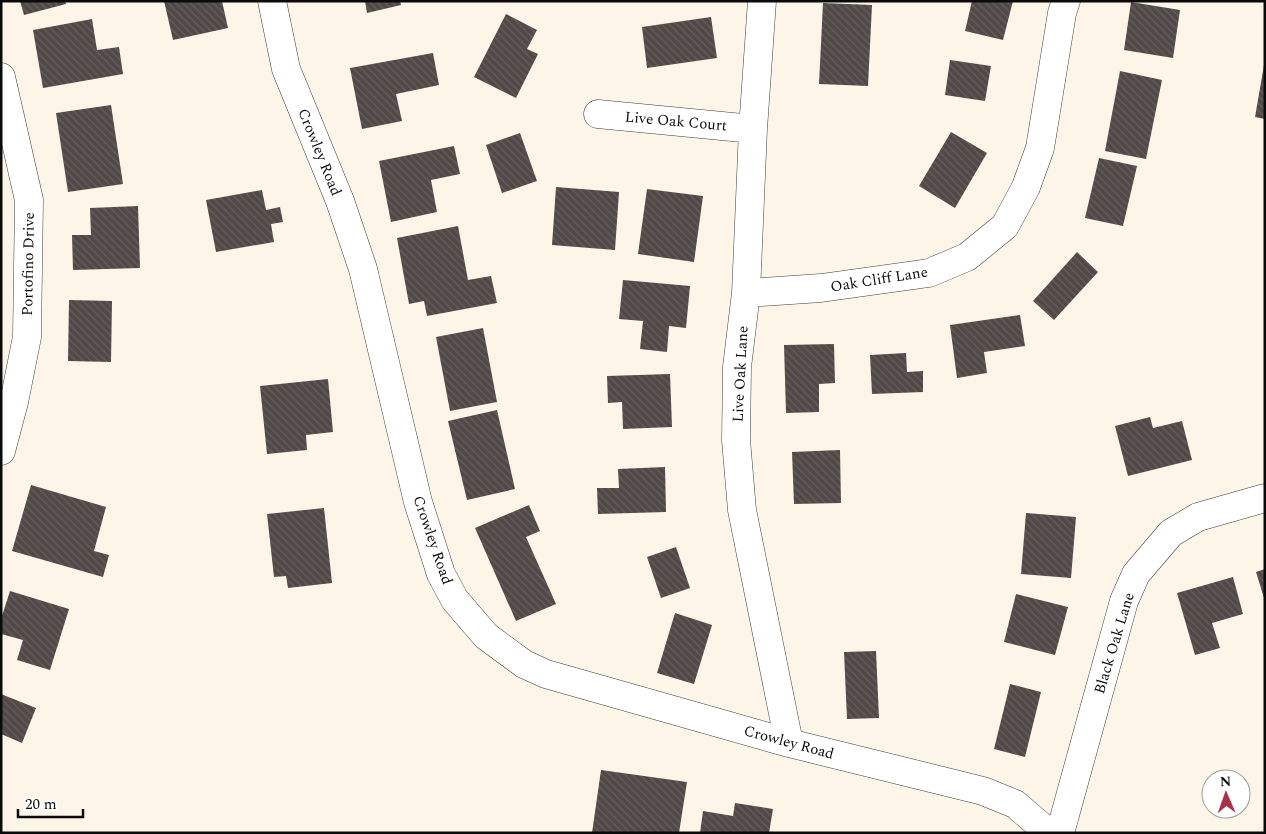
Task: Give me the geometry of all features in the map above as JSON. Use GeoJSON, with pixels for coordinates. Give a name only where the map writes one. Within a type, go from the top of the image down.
{"type":"FeatureCollection","features":[{"type":"Feature","properties":{"kind":"street","name":"Crowley Road"},"geometry":{"type":"LineString","coordinates":[[272,1],[286,69],[340,201],[362,269],[418,502],[441,574],[455,600],[486,636],[524,664],[546,674],[789,743],[983,791],[1015,804],[1049,833]]}},
{"type":"Feature","properties":{"kind":"street","name":"Live Oak Lane"},"geometry":{"type":"LineString","coordinates":[[762,1],[753,129],[746,293],[737,367],[736,440],[742,510],[789,743]]}},
{"type":"Feature","properties":{"kind":"street","name":"Oak Cliff Lane"},"geometry":{"type":"LineString","coordinates":[[746,293],[821,288],[929,273],[967,257],[1005,226],[1026,187],[1040,148],[1062,13],[1066,1]]}},
{"type":"Feature","properties":{"kind":"street","name":"Portofino Drive"},"geometry":{"type":"LineString","coordinates":[[1,77],[29,200],[27,337],[14,402],[1,451]]}},
{"type":"Feature","properties":{"kind":"street","name":"Live Oak Court"},"geometry":{"type":"LineString","coordinates":[[598,114],[753,129]]}},
{"type":"Feature","properties":{"kind":"street","name":"Black Oak Lane"},"geometry":{"type":"LineString","coordinates":[[1060,833],[1124,601],[1136,574],[1171,533],[1198,517],[1265,498]]}},
{"type":"Feature","properties":{"kind":"building"},"geometry":{"type":"Polygon","coordinates":[[[20,1],[65,1],[66,4],[24,15],[20,1]]]}},
{"type":"Feature","properties":{"kind":"building"},"geometry":{"type":"Polygon","coordinates":[[[164,1],[222,1],[228,28],[173,40],[164,1]]]}},
{"type":"Feature","properties":{"kind":"building"},"geometry":{"type":"Polygon","coordinates":[[[365,1],[400,1],[401,5],[367,13],[365,1]]]}},
{"type":"Feature","properties":{"kind":"building"},"geometry":{"type":"Polygon","coordinates":[[[972,1],[1013,1],[1003,40],[965,31],[972,1]]]}},
{"type":"Feature","properties":{"kind":"building"},"geometry":{"type":"Polygon","coordinates":[[[1131,2],[1180,10],[1173,58],[1124,50],[1131,2]]]}},
{"type":"Feature","properties":{"kind":"building"},"geometry":{"type":"Polygon","coordinates":[[[823,3],[872,5],[868,86],[819,84],[823,3]]]}},
{"type":"Feature","properties":{"kind":"building"},"geometry":{"type":"Polygon","coordinates":[[[506,14],[537,30],[527,49],[538,54],[516,98],[474,77],[506,14]]]}},
{"type":"Feature","properties":{"kind":"building"},"geometry":{"type":"Polygon","coordinates":[[[711,17],[717,58],[647,68],[642,27],[711,17]]]}},
{"type":"Feature","properties":{"kind":"building"},"geometry":{"type":"Polygon","coordinates":[[[92,19],[97,50],[119,47],[123,74],[43,88],[33,30],[92,19]]]}},
{"type":"Feature","properties":{"kind":"building"},"geometry":{"type":"Polygon","coordinates":[[[433,53],[439,85],[396,94],[402,121],[362,129],[350,68],[433,53]]]}},
{"type":"Feature","properties":{"kind":"building"},"geometry":{"type":"Polygon","coordinates":[[[950,60],[991,66],[985,101],[945,95],[950,60]]]}},
{"type":"Feature","properties":{"kind":"building"},"geometry":{"type":"Polygon","coordinates":[[[1265,65],[1265,119],[1255,117],[1265,65]]]}},
{"type":"Feature","properties":{"kind":"building"},"geometry":{"type":"Polygon","coordinates":[[[1120,71],[1162,80],[1146,159],[1105,151],[1120,71]]]}},
{"type":"Feature","properties":{"kind":"building"},"geometry":{"type":"Polygon","coordinates":[[[111,105],[123,184],[68,192],[56,113],[111,105]]]}},
{"type":"Feature","properties":{"kind":"building"},"geometry":{"type":"Polygon","coordinates":[[[951,132],[987,153],[955,208],[919,186],[951,132]]]}},
{"type":"Feature","properties":{"kind":"building"},"geometry":{"type":"Polygon","coordinates":[[[520,133],[537,181],[502,193],[486,145],[520,133]]]}},
{"type":"Feature","properties":{"kind":"building"},"geometry":{"type":"Polygon","coordinates":[[[454,146],[460,174],[431,180],[437,212],[391,222],[379,161],[454,146]]]}},
{"type":"Feature","properties":{"kind":"building"},"geometry":{"type":"Polygon","coordinates":[[[1099,158],[1137,166],[1123,226],[1085,218],[1099,158]]]}},
{"type":"Feature","properties":{"kind":"building"},"geometry":{"type":"Polygon","coordinates":[[[556,187],[619,192],[615,250],[552,245],[556,187]]]}},
{"type":"Feature","properties":{"kind":"building"},"geometry":{"type":"Polygon","coordinates":[[[647,189],[703,196],[694,262],[638,254],[647,189]]]}},
{"type":"Feature","properties":{"kind":"building"},"geometry":{"type":"Polygon","coordinates":[[[262,190],[266,210],[280,207],[283,222],[271,224],[274,242],[216,252],[206,200],[262,190]]]}},
{"type":"Feature","properties":{"kind":"building"},"geometry":{"type":"Polygon","coordinates":[[[138,206],[140,268],[73,270],[72,235],[91,235],[90,208],[138,206]]]}},
{"type":"Feature","properties":{"kind":"building"},"geometry":{"type":"Polygon","coordinates":[[[458,226],[468,280],[491,276],[497,303],[427,316],[424,301],[409,304],[397,238],[458,226]]]}},
{"type":"Feature","properties":{"kind":"building"},"geometry":{"type":"Polygon","coordinates":[[[1077,252],[1098,272],[1054,320],[1033,301],[1077,252]]]}},
{"type":"Feature","properties":{"kind":"building"},"geometry":{"type":"Polygon","coordinates":[[[623,280],[690,286],[686,328],[669,326],[667,352],[640,349],[643,321],[619,319],[623,280]]]}},
{"type":"Feature","properties":{"kind":"building"},"geometry":{"type":"Polygon","coordinates":[[[69,300],[112,301],[111,362],[68,361],[69,300]]]}},
{"type":"Feature","properties":{"kind":"building"},"geometry":{"type":"Polygon","coordinates":[[[1020,315],[1025,346],[984,352],[987,373],[957,378],[950,325],[1020,315]]]}},
{"type":"Feature","properties":{"kind":"building"},"geometry":{"type":"Polygon","coordinates":[[[483,328],[497,402],[450,411],[436,337],[483,328]]]}},
{"type":"Feature","properties":{"kind":"building"},"geometry":{"type":"Polygon","coordinates":[[[834,344],[835,383],[819,384],[819,412],[786,413],[784,345],[834,344]]]}},
{"type":"Feature","properties":{"kind":"building"},"geometry":{"type":"Polygon","coordinates":[[[906,353],[907,372],[923,371],[923,392],[872,394],[870,355],[906,353]]]}},
{"type":"Feature","properties":{"kind":"building"},"geometry":{"type":"Polygon","coordinates":[[[670,374],[672,427],[623,429],[622,402],[608,403],[607,376],[670,374]]]}},
{"type":"Feature","properties":{"kind":"building"},"geometry":{"type":"Polygon","coordinates":[[[328,379],[333,432],[306,435],[307,450],[267,454],[260,386],[328,379]]]}},
{"type":"Feature","properties":{"kind":"building"},"geometry":{"type":"Polygon","coordinates":[[[497,410],[515,489],[467,500],[448,421],[497,410]]]}},
{"type":"Feature","properties":{"kind":"building"},"geometry":{"type":"Polygon","coordinates":[[[1150,417],[1153,428],[1182,421],[1192,460],[1128,476],[1115,426],[1150,417]]]}},
{"type":"Feature","properties":{"kind":"building"},"geometry":{"type":"Polygon","coordinates":[[[840,450],[841,503],[794,504],[792,452],[840,450]]]}},
{"type":"Feature","properties":{"kind":"building"},"geometry":{"type":"Polygon","coordinates":[[[665,467],[666,512],[598,514],[597,488],[619,488],[618,469],[665,467]]]}},
{"type":"Feature","properties":{"kind":"building"},"geometry":{"type":"Polygon","coordinates":[[[31,485],[106,507],[94,551],[109,555],[103,577],[12,551],[31,485]]]}},
{"type":"Feature","properties":{"kind":"building"},"geometry":{"type":"Polygon","coordinates":[[[529,505],[540,531],[526,537],[556,604],[516,621],[475,528],[529,505]]]}},
{"type":"Feature","properties":{"kind":"building"},"geometry":{"type":"Polygon","coordinates":[[[324,508],[332,583],[288,588],[286,576],[274,577],[267,514],[324,508]]]}},
{"type":"Feature","properties":{"kind":"building"},"geometry":{"type":"Polygon","coordinates":[[[1026,513],[1076,517],[1071,578],[1021,574],[1026,513]]]}},
{"type":"Feature","properties":{"kind":"building"},"geometry":{"type":"Polygon","coordinates":[[[676,547],[690,588],[661,598],[647,557],[676,547]]]}},
{"type":"Feature","properties":{"kind":"building"},"geometry":{"type":"Polygon","coordinates":[[[1265,569],[1265,598],[1264,598],[1256,572],[1265,569]]]}},
{"type":"Feature","properties":{"kind":"building"},"geometry":{"type":"Polygon","coordinates":[[[1233,577],[1243,614],[1212,623],[1220,648],[1195,655],[1177,593],[1233,577]]]}},
{"type":"Feature","properties":{"kind":"building"},"geometry":{"type":"Polygon","coordinates":[[[10,591],[69,609],[50,670],[17,660],[23,640],[1,634],[1,619],[10,591]]]}},
{"type":"Feature","properties":{"kind":"building"},"geometry":{"type":"Polygon","coordinates":[[[1016,594],[1068,607],[1055,655],[1004,642],[1016,594]]]}},
{"type":"Feature","properties":{"kind":"building"},"geometry":{"type":"Polygon","coordinates":[[[675,613],[712,625],[694,684],[657,673],[675,613]]]}},
{"type":"Feature","properties":{"kind":"building"},"geometry":{"type":"Polygon","coordinates":[[[876,651],[879,718],[847,719],[844,652],[876,651]]]}},
{"type":"Feature","properties":{"kind":"building"},"geometry":{"type":"Polygon","coordinates":[[[1010,684],[1041,692],[1025,757],[994,749],[1010,684]]]}},
{"type":"Feature","properties":{"kind":"building"},"geometry":{"type":"Polygon","coordinates":[[[1,694],[36,708],[22,743],[1,734],[1,694]]]}},
{"type":"Feature","properties":{"kind":"building"},"geometry":{"type":"Polygon","coordinates":[[[601,770],[687,782],[679,833],[592,833],[601,770]]]}},
{"type":"Feature","properties":{"kind":"building"},"geometry":{"type":"Polygon","coordinates":[[[735,803],[773,809],[769,833],[700,833],[703,811],[733,816],[735,803]]]}}]}
